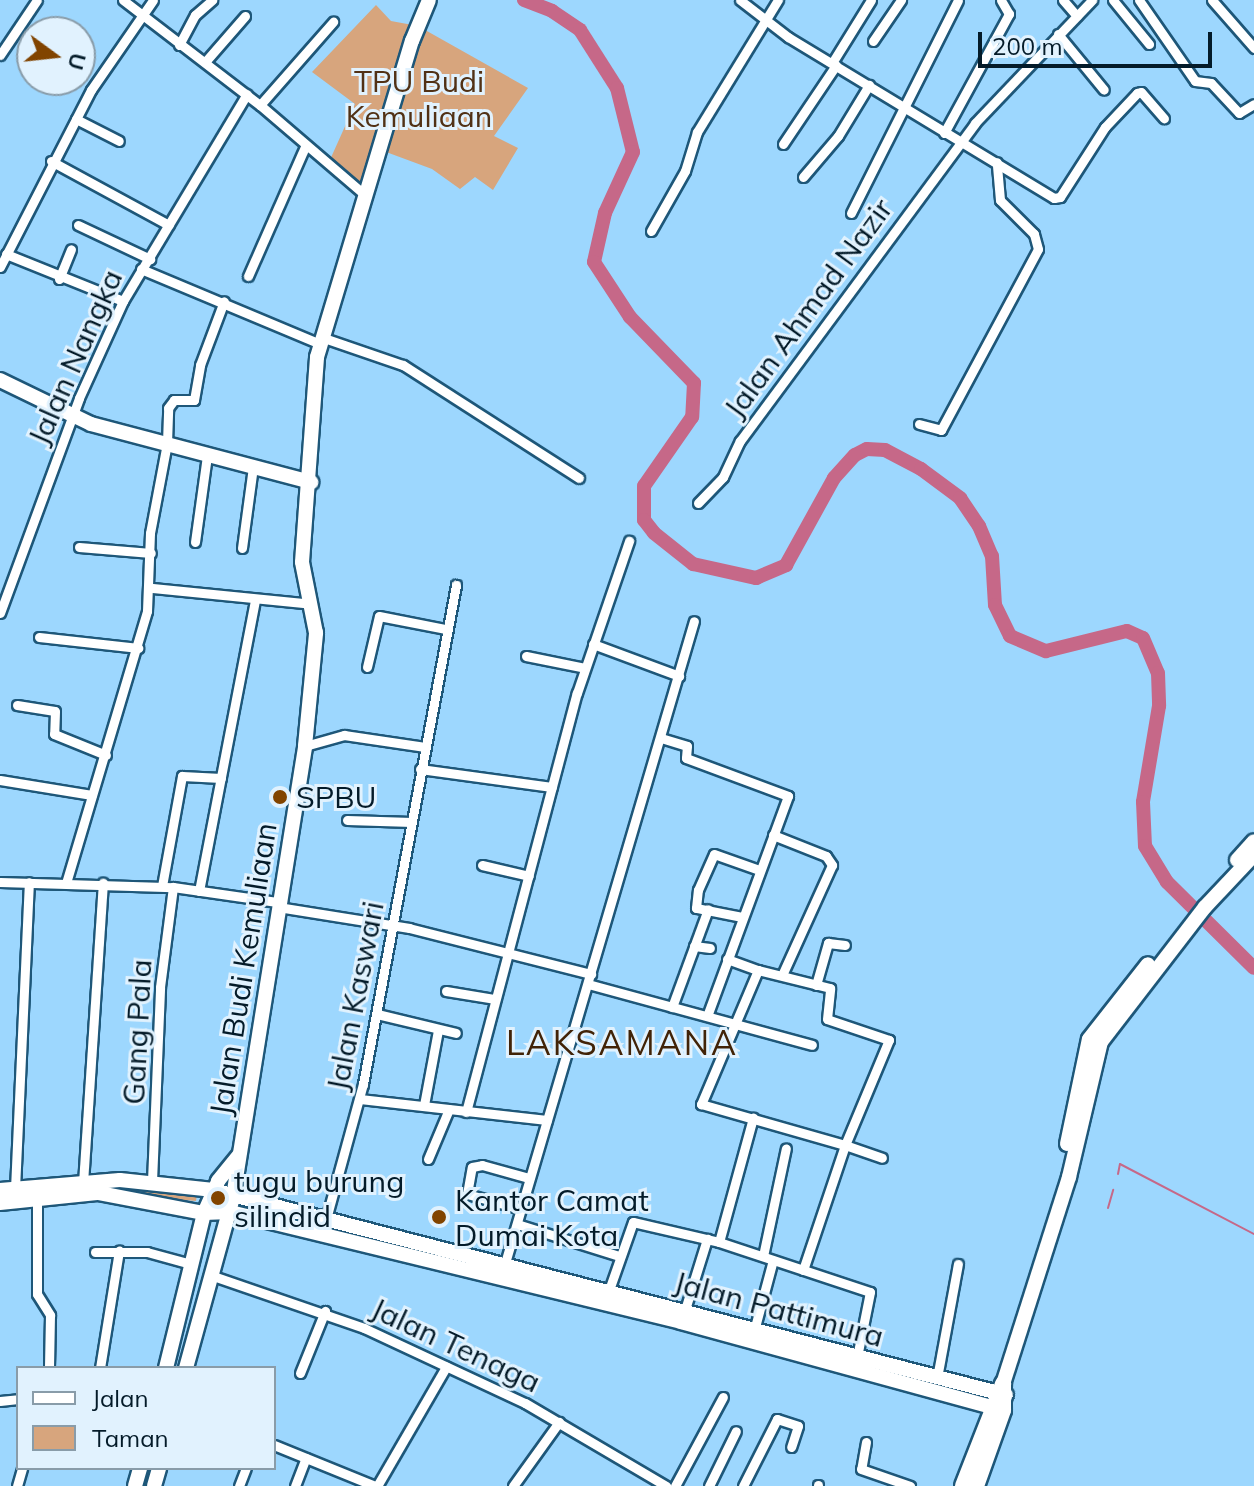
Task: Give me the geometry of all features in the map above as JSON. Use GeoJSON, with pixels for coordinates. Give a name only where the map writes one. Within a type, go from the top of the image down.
{"type":"FeatureCollection","features":[{"type":"Feature","properties":{"kind":"highway"},"geometry":{"type":"LineString","coordinates":[[963,1486],[1000,1397]]}},
{"type":"Feature","properties":{"kind":"highway"},"geometry":{"type":"LineString","coordinates":[[976,1486],[1000,1397]]}},
{"type":"Feature","properties":{"kind":"main road","name":"Jalan Budi Kemuliaan"},"geometry":{"type":"LineString","coordinates":[[187,1366],[230,1212],[242,1152],[277,904],[305,746],[315,644],[302,562],[321,341],[364,194],[429,0]]}},
{"type":"Feature","properties":{"kind":"main road"},"geometry":{"type":"LineString","coordinates":[[0,380],[74,417],[311,482]]}},
{"type":"Feature","properties":{"kind":"main road"},"geometry":{"type":"LineString","coordinates":[[1000,1397],[1071,1170],[1094,1057],[1105,1025],[1254,841]]}},
{"type":"Feature","properties":{"kind":"main road"},"geometry":{"type":"LineString","coordinates":[[1105,1025],[1205,907],[1254,855]]}},
{"type":"Feature","properties":{"kind":"main road","name":"Jalan Budi Kemuliaan"},"geometry":{"type":"LineString","coordinates":[[166,1366],[204,1213],[213,1190],[242,1152]]}},
{"type":"Feature","properties":{"kind":"main road","name":"Jalan Pattimura"},"geometry":{"type":"LineString","coordinates":[[8,1190],[152,1181],[213,1190],[609,1290],[683,1316],[755,1327],[1000,1397]]}},
{"type":"Feature","properties":{"kind":"main road","name":"Jalan Pattimura"},"geometry":{"type":"LineString","coordinates":[[0,1203],[99,1193],[204,1213],[230,1212],[683,1316],[1000,1397]]}},
{"type":"Feature","properties":{"kind":"street"},"geometry":{"type":"LineString","coordinates":[[0,55],[37,0]]}},
{"type":"Feature","properties":{"kind":"street"},"geometry":{"type":"LineString","coordinates":[[123,0],[247,94],[305,147],[364,194]]}},
{"type":"Feature","properties":{"kind":"street"},"geometry":{"type":"LineString","coordinates":[[0,267],[51,161],[140,15],[153,0]]}},
{"type":"Feature","properties":{"kind":"street"},"geometry":{"type":"LineString","coordinates":[[179,45],[195,15],[212,0]]}},
{"type":"Feature","properties":{"kind":"street"},"geometry":{"type":"LineString","coordinates":[[740,0],[765,21],[905,109],[1058,198],[1105,127],[1137,93],[1141,92],[1164,118]]}},
{"type":"Feature","properties":{"kind":"street"},"geometry":{"type":"LineString","coordinates":[[651,231],[685,171],[697,132],[778,0]]}},
{"type":"Feature","properties":{"kind":"street"},"geometry":{"type":"LineString","coordinates":[[783,144],[871,0]]}},
{"type":"Feature","properties":{"kind":"street"},"geometry":{"type":"LineString","coordinates":[[873,41],[901,0]]}},
{"type":"Feature","properties":{"kind":"street"},"geometry":{"type":"LineString","coordinates":[[851,213],[958,0]]}},
{"type":"Feature","properties":{"kind":"street"},"geometry":{"type":"LineString","coordinates":[[944,133],[1010,12],[1001,0]]}},
{"type":"Feature","properties":{"kind":"street"},"geometry":{"type":"LineString","coordinates":[[1063,0],[1077,16]]}},
{"type":"Feature","properties":{"kind":"street","name":"Jalan Ahmad Nazir"},"geometry":{"type":"LineString","coordinates":[[698,503],[723,477],[740,441],[960,142],[1092,0]]}},
{"type":"Feature","properties":{"kind":"street"},"geometry":{"type":"LineString","coordinates":[[1113,0],[1149,44]]}},
{"type":"Feature","properties":{"kind":"street"},"geometry":{"type":"LineString","coordinates":[[1139,0],[1195,81],[1208,80],[1239,113],[1254,104]]}},
{"type":"Feature","properties":{"kind":"street"},"geometry":{"type":"LineString","coordinates":[[1212,0],[1254,48]]}},
{"type":"Feature","properties":{"kind":"street"},"geometry":{"type":"LineString","coordinates":[[205,62],[245,16]]}},
{"type":"Feature","properties":{"kind":"street"},"geometry":{"type":"LineString","coordinates":[[260,105],[333,22]]}},
{"type":"Feature","properties":{"kind":"street"},"geometry":{"type":"LineString","coordinates":[[1058,34],[1104,90]]}},
{"type":"Feature","properties":{"kind":"street"},"geometry":{"type":"LineString","coordinates":[[803,177],[838,136],[869,85]]}},
{"type":"Feature","properties":{"kind":"street","name":"Jalan Nangka"},"geometry":{"type":"LineString","coordinates":[[0,613],[74,417],[123,301],[247,94]]}},
{"type":"Feature","properties":{"kind":"street"},"geometry":{"type":"LineString","coordinates":[[76,119],[119,141]]}},
{"type":"Feature","properties":{"kind":"street"},"geometry":{"type":"LineString","coordinates":[[248,276],[305,147]]}},
{"type":"Feature","properties":{"kind":"street"},"geometry":{"type":"LineString","coordinates":[[51,161],[169,225]]}},
{"type":"Feature","properties":{"kind":"street"},"geometry":{"type":"LineString","coordinates":[[919,424],[941,430],[1038,249],[1034,234],[1000,200],[997,162]]}},
{"type":"Feature","properties":{"kind":"street"},"geometry":{"type":"LineString","coordinates":[[78,225],[150,259]]}},
{"type":"Feature","properties":{"kind":"street"},"geometry":{"type":"LineString","coordinates":[[0,237],[11,242]]}},
{"type":"Feature","properties":{"kind":"street"},"geometry":{"type":"LineString","coordinates":[[59,279],[71,249]]}},
{"type":"Feature","properties":{"kind":"street"},"geometry":{"type":"LineString","coordinates":[[6,254],[59,279],[123,301]]}},
{"type":"Feature","properties":{"kind":"street"},"geometry":{"type":"LineString","coordinates":[[141,269],[321,341],[403,365],[579,478]]}},
{"type":"Feature","properties":{"kind":"street"},"geometry":{"type":"LineString","coordinates":[[66,883],[138,648],[152,588],[150,533],[167,443],[169,404],[194,400],[200,365],[224,301]]}},
{"type":"Feature","properties":{"kind":"street"},"geometry":{"type":"LineString","coordinates":[[195,542],[207,455]]}},
{"type":"Feature","properties":{"kind":"street"},"geometry":{"type":"LineString","coordinates":[[242,548],[253,467]]}},
{"type":"Feature","properties":{"kind":"street"},"geometry":{"type":"LineString","coordinates":[[466,1112],[585,668],[629,541]]}},
{"type":"Feature","properties":{"kind":"street"},"geometry":{"type":"LineString","coordinates":[[79,547],[151,553]]}},
{"type":"Feature","properties":{"kind":"street","name":"Jalan Kaswari"},"geometry":{"type":"LineString","coordinates":[[326,1219],[360,1099],[394,926],[445,629],[456,585]]}},
{"type":"Feature","properties":{"kind":"street"},"geometry":{"type":"LineString","coordinates":[[152,588],[255,601],[311,604]]}},
{"type":"Feature","properties":{"kind":"street"},"geometry":{"type":"LineString","coordinates":[[199,891],[255,601]]}},
{"type":"Feature","properties":{"kind":"street"},"geometry":{"type":"LineString","coordinates":[[367,667],[379,616],[445,629]]}},
{"type":"Feature","properties":{"kind":"street"},"geometry":{"type":"LineString","coordinates":[[505,1263],[694,621]]}},
{"type":"Feature","properties":{"kind":"street"},"geometry":{"type":"LineString","coordinates":[[39,637],[138,648]]}},
{"type":"Feature","properties":{"kind":"street"},"geometry":{"type":"LineString","coordinates":[[593,644],[679,676]]}},
{"type":"Feature","properties":{"kind":"street"},"geometry":{"type":"LineString","coordinates":[[526,656],[585,668]]}},
{"type":"Feature","properties":{"kind":"street"},"geometry":{"type":"LineString","coordinates":[[17,705],[55,711],[54,734],[106,755]]}},
{"type":"Feature","properties":{"kind":"street"},"geometry":{"type":"LineString","coordinates":[[305,746],[344,735],[425,747]]}},
{"type":"Feature","properties":{"kind":"street"},"geometry":{"type":"LineString","coordinates":[[661,738],[687,746],[686,758],[694,762],[787,794],[742,917],[721,953],[707,1016]]}},
{"type":"Feature","properties":{"kind":"street"},"geometry":{"type":"LineString","coordinates":[[420,775],[552,787]]}},
{"type":"Feature","properties":{"kind":"street"},"geometry":{"type":"LineString","coordinates":[[162,886],[182,776],[221,778]]}},
{"type":"Feature","properties":{"kind":"street"},"geometry":{"type":"LineString","coordinates":[[0,780],[92,795]]}},
{"type":"Feature","properties":{"kind":"street"},"geometry":{"type":"LineString","coordinates":[[347,820],[412,822]]}},
{"type":"Feature","properties":{"kind":"street"},"geometry":{"type":"LineString","coordinates":[[773,835],[826,856],[832,865],[782,975]]}},
{"type":"Feature","properties":{"kind":"street"},"geometry":{"type":"LineString","coordinates":[[742,917],[694,903],[712,855],[759,870]]}},
{"type":"Feature","properties":{"kind":"street"},"geometry":{"type":"LineString","coordinates":[[482,865],[529,876]]}},
{"type":"Feature","properties":{"kind":"street"},"geometry":{"type":"LineString","coordinates":[[0,882],[173,887],[394,926],[508,953],[672,1007],[812,1045]]}},
{"type":"Feature","properties":{"kind":"street"},"geometry":{"type":"LineString","coordinates":[[8,1190],[29,882]]}},
{"type":"Feature","properties":{"kind":"street"},"geometry":{"type":"LineString","coordinates":[[83,1183],[103,883]]}},
{"type":"Feature","properties":{"kind":"street","name":"Gang Pala"},"geometry":{"type":"LineString","coordinates":[[152,1181],[160,987],[173,887]]}},
{"type":"Feature","properties":{"kind":"street"},"geometry":{"type":"LineString","coordinates":[[672,1007],[708,909]]}},
{"type":"Feature","properties":{"kind":"street"},"geometry":{"type":"LineString","coordinates":[[816,985],[828,943],[845,945]]}},
{"type":"Feature","properties":{"kind":"street"},"geometry":{"type":"LineString","coordinates":[[694,946],[721,953],[758,970],[832,991],[827,1019],[889,1040],[845,1145],[803,1270]]}},
{"type":"Feature","properties":{"kind":"street"},"geometry":{"type":"LineString","coordinates":[[758,970],[733,1022],[701,1104],[882,1158]]}},
{"type":"Feature","properties":{"kind":"street"},"geometry":{"type":"LineString","coordinates":[[446,991],[495,999]]}},
{"type":"Feature","properties":{"kind":"street"},"geometry":{"type":"LineString","coordinates":[[377,1014],[456,1033]]}},
{"type":"Feature","properties":{"kind":"street"},"geometry":{"type":"LineString","coordinates":[[424,1105],[438,1030]]}},
{"type":"Feature","properties":{"kind":"street"},"geometry":{"type":"LineString","coordinates":[[360,1099],[547,1120]]}},
{"type":"Feature","properties":{"kind":"street"},"geometry":{"type":"LineString","coordinates":[[428,1159],[449,1109]]}},
{"type":"Feature","properties":{"kind":"street"},"geometry":{"type":"LineString","coordinates":[[719,1242],[753,1118]]}},
{"type":"Feature","properties":{"kind":"street"},"geometry":{"type":"LineString","coordinates":[[755,1327],[786,1148]]}},
{"type":"Feature","properties":{"kind":"street"},"geometry":{"type":"LineString","coordinates":[[521,1209],[467,1194],[472,1167],[482,1165],[529,1178]]}},
{"type":"Feature","properties":{"kind":"street"},"geometry":{"type":"LineString","coordinates":[[37,1200],[37,1294],[49,1309],[49,1366]]}},
{"type":"Feature","properties":{"kind":"street"},"geometry":{"type":"LineString","coordinates":[[609,1290],[633,1222],[719,1242],[870,1292],[857,1357]]}},
{"type":"Feature","properties":{"kind":"street"},"geometry":{"type":"LineString","coordinates":[[517,1224],[619,1256]]}},
{"type":"Feature","properties":{"kind":"street"},"geometry":{"type":"LineString","coordinates":[[683,1316],[707,1239]]}},
{"type":"Feature","properties":{"kind":"street"},"geometry":{"type":"LineString","coordinates":[[95,1252],[119,1251],[191,1264]]}},
{"type":"Feature","properties":{"kind":"street"},"geometry":{"type":"LineString","coordinates":[[100,1366],[119,1251]]}},
{"type":"Feature","properties":{"kind":"street"},"geometry":{"type":"LineString","coordinates":[[937,1378],[958,1264]]}},
{"type":"Feature","properties":{"kind":"street","name":"Jalan Tenaga"},"geometry":{"type":"LineString","coordinates":[[213,1276],[325,1311],[446,1367],[559,1422],[652,1483],[666,1486]]}},
{"type":"Feature","properties":{"kind":"street"},"geometry":{"type":"LineString","coordinates":[[300,1373],[325,1311]]}},
{"type":"Feature","properties":{"kind":"street"},"geometry":{"type":"LineString","coordinates":[[276,1446],[376,1486],[446,1367]]}},
{"type":"Feature","properties":{"kind":"street"},"geometry":{"type":"LineString","coordinates":[[675,1486],[723,1397]]}},
{"type":"Feature","properties":{"kind":"street"},"geometry":{"type":"LineString","coordinates":[[743,1486],[777,1419],[798,1426],[791,1447]]}},
{"type":"Feature","properties":{"kind":"street"},"geometry":{"type":"LineString","coordinates":[[513,1486],[559,1422]]}},
{"type":"Feature","properties":{"kind":"street"},"geometry":{"type":"LineString","coordinates":[[709,1486],[736,1431]]}},
{"type":"Feature","properties":{"kind":"street"},"geometry":{"type":"LineString","coordinates":[[866,1442],[861,1469],[910,1486]]}},
{"type":"Feature","properties":{"kind":"street"},"geometry":{"type":"LineString","coordinates":[[295,1486],[306,1458]]}},
{"type":"Feature","properties":{"kind":"green space","name":"TPU Budi Kemuliaan"},"geometry":{"type":"Polygon","coordinates":[[[376,5],[391,21],[418,26],[528,88],[494,136],[518,148],[493,190],[475,177],[460,189],[432,169],[378,149],[366,189],[329,162],[355,104],[312,72],[376,5]]]}},
{"type":"Feature","properties":{"kind":"green space"},"geometry":{"type":"Polygon","coordinates":[[[198,1187],[196,1201],[150,1197],[137,1188],[198,1187]]]}},
{"type":"Feature","properties":{"kind":"waterway"},"geometry":{"type":"LineString","coordinates":[[524,0],[552,11],[580,30],[617,88],[633,152],[605,213],[594,262],[630,317],[694,383],[692,417],[644,486],[644,520],[654,533],[693,564],[756,578],[786,565],[834,478],[855,455],[867,449],[885,450],[921,469],[960,498],[979,526],[992,556],[995,605],[1010,636],[1046,651],[1127,631],[1143,638],[1158,673],[1159,706],[1143,802],[1145,846],[1167,882],[1254,968]]}},
{"type":"Feature","properties":{"kind":"waterway"},"geometry":{"type":"LineString","coordinates":[[1118,1174],[1120,1164],[1254,1234]]}},
{"type":"Feature","properties":{"kind":"waterway"},"geometry":{"type":"LineString","coordinates":[[1108,1208],[1113,1190]]}},
{"type":"Feature","properties":{"kind":"place","name":"SPBU"},"geometry":{"type":"Point","coordinates":[280,797]}},
{"type":"Feature","properties":{"kind":"place","name":"tugu burung silindid"},"geometry":{"type":"Point","coordinates":[218,1198]}},
{"type":"Feature","properties":{"kind":"place","name":"Kantor Camat Dumai Kota"},"geometry":{"type":"Point","coordinates":[439,1217]}},
{"type":"Feature","properties":{"kind":"district","name":"LAKSAMANA"},"geometry":{"type":"Point","coordinates":[622,1043]}}]}
